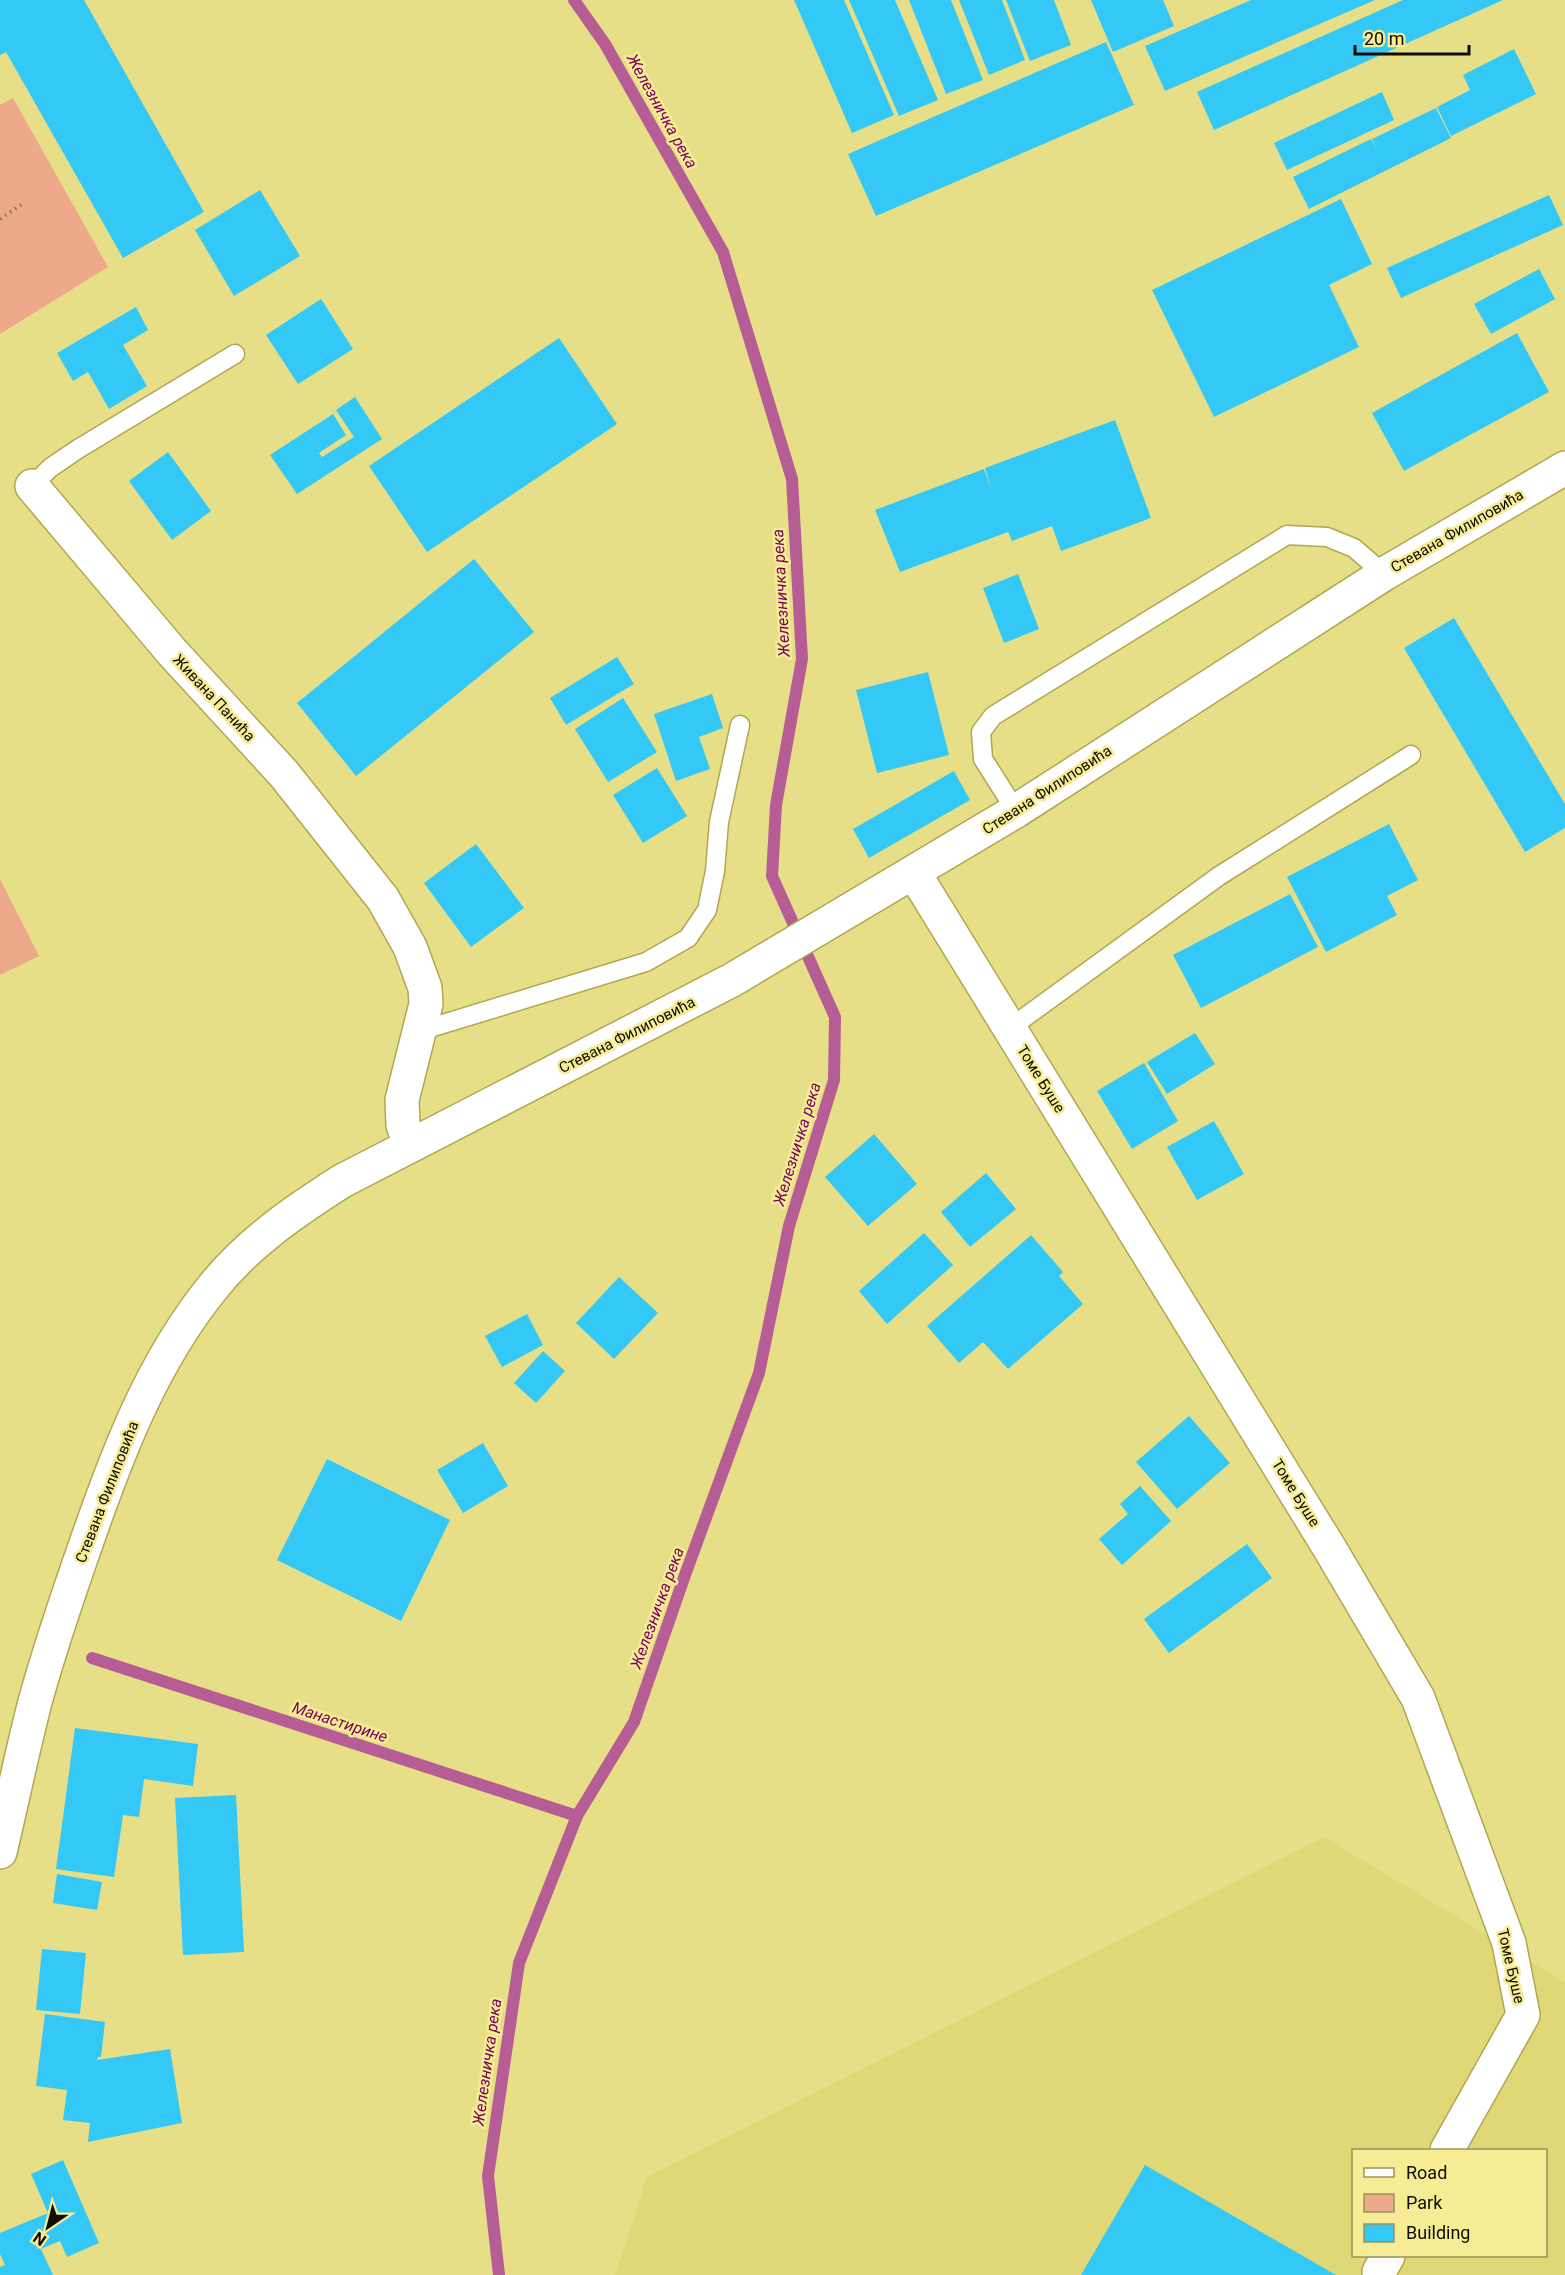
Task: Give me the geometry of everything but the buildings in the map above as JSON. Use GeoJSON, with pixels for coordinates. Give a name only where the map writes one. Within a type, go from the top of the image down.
{"type":"FeatureCollection","features":[{"type":"Feature","properties":{"kind":"street","name":"Стевана Филиповића"},"geometry":{"type":"LineString","coordinates":[[0,1852],[36,1701],[73,1581],[120,1450],[148,1389],[177,1339],[213,1286],[240,1257],[290,1215],[342,1181],[732,980],[914,873],[1016,811],[1384,574],[1565,468]]}},
{"type":"Feature","properties":{"kind":"street","name":"Живана Панића"},"geometry":{"type":"LineString","coordinates":[[32,486],[172,652],[284,774],[383,899],[410,947],[425,988],[426,1004],[402,1100],[403,1125],[410,1145]]}},
{"type":"Feature","properties":{"kind":"street","name":"Томе Буше"},"geometry":{"type":"LineString","coordinates":[[914,873],[1330,1549],[1418,1698],[1509,1943],[1523,2015],[1448,2149]]}},
{"type":"Feature","properties":{"kind":"lane","name":"Живана Панића"},"geometry":{"type":"LineString","coordinates":[[32,486],[50,468],[78,449],[235,354]]}},
{"type":"Feature","properties":{"kind":"lane"},"geometry":{"type":"LineString","coordinates":[[1016,811],[983,759],[981,732],[993,716],[1287,535],[1327,537],[1354,548],[1384,574]]}},
{"type":"Feature","properties":{"kind":"lane"},"geometry":{"type":"LineString","coordinates":[[420,1031],[646,962],[688,938],[707,910],[715,870],[719,822],[740,725]]}},
{"type":"Feature","properties":{"kind":"lane"},"geometry":{"type":"LineString","coordinates":[[1010,1028],[1219,876],[1411,755]]}},
{"type":"Feature","properties":{"kind":"path"},"geometry":{"type":"LineString","coordinates":[[0,219],[24,203]]}},
{"type":"Feature","properties":{"kind":"shaded area"},"geometry":{"type":"Polygon","coordinates":[[[1324,1837],[1565,1982],[1565,2275],[615,2275],[647,2177],[1324,1837]]]}},
{"type":"Feature","properties":{"kind":"green space"},"geometry":{"type":"Polygon","coordinates":[[[13,98],[108,267],[0,334],[0,105],[13,98]]]}},
{"type":"Feature","properties":{"kind":"green space"},"geometry":{"type":"Polygon","coordinates":[[[0,879],[39,956],[0,975],[0,879]]]}},
{"type":"Feature","properties":{"kind":"waterway","name":"Железничка река"},"geometry":{"type":"LineString","coordinates":[[499,2275],[488,2176],[519,1963],[577,1816],[634,1722],[759,1373],[789,1226],[834,1080],[835,1017],[772,876],[776,805],[802,659],[792,479],[723,252],[605,44],[574,0]]}},
{"type":"Feature","properties":{"kind":"waterway","name":"Манастирине"},"geometry":{"type":"LineString","coordinates":[[92,1658],[577,1816]]}}]}
